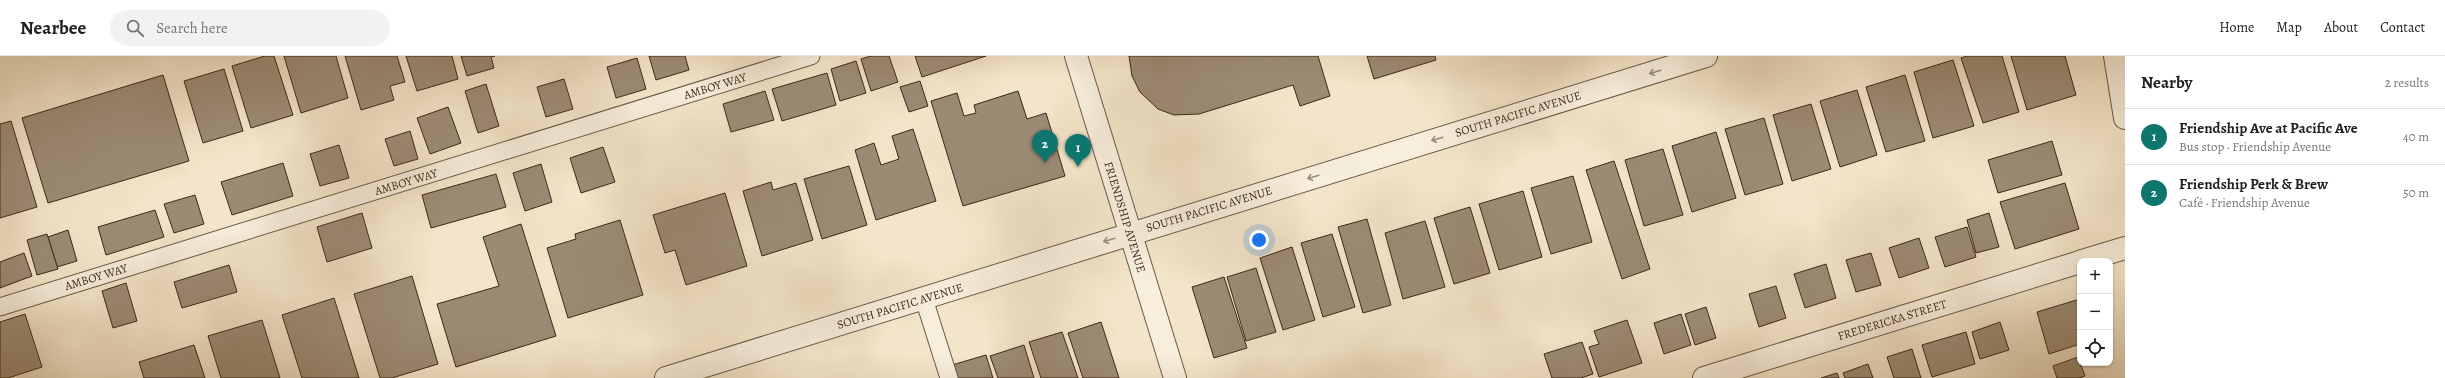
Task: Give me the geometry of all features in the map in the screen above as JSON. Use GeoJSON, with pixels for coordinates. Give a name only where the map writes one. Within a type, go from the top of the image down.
{"type":"FeatureCollection","features":[{"type":"Feature","properties":{"kind":"street","name":"FRIENDSHIP AVENUE"},"geometry":{"type":"LineString","coordinates":[[1076,56],[1175,378]]}},
{"type":"Feature","properties":{"kind":"street","name":"SOUTH PACIFIC AVENUE"},"geometry":{"type":"LineString","coordinates":[[666,378],[1706,56]]}},
{"type":"Feature","properties":{"kind":"street"},"geometry":{"type":"LineString","coordinates":[[2115,56],[2125,118]]}},
{"type":"Feature","properties":{"kind":"street","name":"FREDERICKA STREET"},"geometry":{"type":"LineString","coordinates":[[2091,258],[2125,248]]}},
{"type":"Feature","properties":{"kind":"street","name":"FREDERICKA STREET"},"geometry":{"type":"LineString","coordinates":[[1704,378],[2077,262]]}},
{"type":"Feature","properties":{"kind":"lane","name":"AMBOY WAY"},"geometry":{"type":"LineString","coordinates":[[0,307],[811,56]]}},
{"type":"Feature","properties":{"kind":"lane"},"geometry":{"type":"LineString","coordinates":[[924,299],[949,378]]}},
{"type":"Feature","properties":{"kind":"building"},"geometry":{"type":"Polygon","coordinates":[[[265,56],[274,56],[293,115],[251,128],[232,66],[265,56]]]}},
{"type":"Feature","properties":{"kind":"building"},"geometry":{"type":"Polygon","coordinates":[[[284,56],[336,56],[348,98],[301,113],[284,56]]]}},
{"type":"Feature","properties":{"kind":"building"},"geometry":{"type":"Polygon","coordinates":[[[345,56],[397,56],[405,82],[390,86],[394,100],[361,110],[345,56]]]}},
{"type":"Feature","properties":{"kind":"building"},"geometry":{"type":"Polygon","coordinates":[[[406,56],[452,56],[458,79],[417,91],[406,56]]]}},
{"type":"Feature","properties":{"kind":"building"},"geometry":{"type":"Polygon","coordinates":[[[461,56],[495,56],[491,57],[494,68],[467,76],[461,56]]]}},
{"type":"Feature","properties":{"kind":"building"},"geometry":{"type":"Polygon","coordinates":[[[649,56],[685,56],[689,70],[656,80],[649,56]]]}},
{"type":"Feature","properties":{"kind":"building"},"geometry":{"type":"Polygon","coordinates":[[[871,56],[889,56],[898,82],[871,91],[861,59],[871,56]]]}},
{"type":"Feature","properties":{"kind":"building"},"geometry":{"type":"Polygon","coordinates":[[[915,56],[986,56],[922,77],[915,56]]]}},
{"type":"Feature","properties":{"kind":"building"},"geometry":{"type":"Polygon","coordinates":[[[1129,56],[1318,56],[1330,96],[1300,106],[1293,85],[1199,114],[1174,115],[1158,109],[1140,92],[1132,76],[1129,56]]]}},
{"type":"Feature","properties":{"kind":"building"},"geometry":{"type":"Polygon","coordinates":[[[1367,56],[1435,56],[1436,60],[1374,79],[1367,56]]]}},
{"type":"Feature","properties":{"kind":"building"},"geometry":{"type":"Polygon","coordinates":[[[1967,56],[2002,56],[2019,112],[1983,123],[1961,58],[1967,56]]]}},
{"type":"Feature","properties":{"kind":"building"},"geometry":{"type":"Polygon","coordinates":[[[2011,56],[2065,56],[2076,95],[2027,110],[2011,56]]]}},
{"type":"Feature","properties":{"kind":"building"},"geometry":{"type":"Polygon","coordinates":[[[637,58],[646,89],[616,98],[607,67],[637,58]]]}},
{"type":"Feature","properties":{"kind":"building"},"geometry":{"type":"Polygon","coordinates":[[[1953,60],[1974,126],[1933,138],[1914,72],[1953,60]]]}},
{"type":"Feature","properties":{"kind":"building"},"geometry":{"type":"Polygon","coordinates":[[[856,61],[866,93],[840,101],[831,69],[856,61]]]}},
{"type":"Feature","properties":{"kind":"building"},"geometry":{"type":"Polygon","coordinates":[[[224,69],[243,131],[203,143],[184,81],[224,69]]]}},
{"type":"Feature","properties":{"kind":"building"},"geometry":{"type":"Polygon","coordinates":[[[827,73],[836,105],[782,121],[772,89],[827,73]]]}},
{"type":"Feature","properties":{"kind":"building"},"geometry":{"type":"Polygon","coordinates":[[[163,75],[189,161],[48,203],[22,118],[163,75]]]}},
{"type":"Feature","properties":{"kind":"building"},"geometry":{"type":"Polygon","coordinates":[[[1905,75],[1925,141],[1886,152],[1866,87],[1905,75]]]}},
{"type":"Feature","properties":{"kind":"building"},"geometry":{"type":"Polygon","coordinates":[[[564,79],[573,109],[546,117],[537,87],[564,79]]]}},
{"type":"Feature","properties":{"kind":"building"},"geometry":{"type":"Polygon","coordinates":[[[920,81],[928,106],[909,112],[900,87],[920,81]]]}},
{"type":"Feature","properties":{"kind":"building"},"geometry":{"type":"Polygon","coordinates":[[[486,84],[499,126],[478,133],[465,91],[486,84]]]}},
{"type":"Feature","properties":{"kind":"building"},"geometry":{"type":"Polygon","coordinates":[[[1857,90],[1877,155],[1840,167],[1820,101],[1857,90]]]}},
{"type":"Feature","properties":{"kind":"building"},"geometry":{"type":"Polygon","coordinates":[[[765,91],[774,120],[731,132],[723,104],[765,91]]]}},
{"type":"Feature","properties":{"kind":"building"},"geometry":{"type":"Polygon","coordinates":[[[1018,91],[1027,119],[1046,113],[1065,176],[963,206],[931,101],[957,93],[964,116],[976,113],[974,105],[1018,91]]]}},
{"type":"Feature","properties":{"kind":"building"},"geometry":{"type":"Polygon","coordinates":[[[1811,104],[1831,169],[1792,181],[1773,115],[1811,104]]]}},
{"type":"Feature","properties":{"kind":"building"},"geometry":{"type":"Polygon","coordinates":[[[448,107],[461,143],[430,154],[417,118],[448,107]]]}},
{"type":"Feature","properties":{"kind":"building"},"geometry":{"type":"Polygon","coordinates":[[[1764,118],[1783,184],[1745,195],[1725,129],[1764,118]]]}},
{"type":"Feature","properties":{"kind":"building"},"geometry":{"type":"Polygon","coordinates":[[[11,121],[37,207],[0,218],[0,124],[11,121]]]}},
{"type":"Feature","properties":{"kind":"building"},"geometry":{"type":"Polygon","coordinates":[[[913,129],[936,201],[876,220],[855,150],[874,143],[881,165],[899,159],[892,136],[913,129]]]}},
{"type":"Feature","properties":{"kind":"building"},"geometry":{"type":"Polygon","coordinates":[[[410,131],[418,159],[394,166],[385,139],[410,131]]]}},
{"type":"Feature","properties":{"kind":"building"},"geometry":{"type":"Polygon","coordinates":[[[1716,132],[1736,198],[1692,212],[1672,146],[1716,132]]]}},
{"type":"Feature","properties":{"kind":"building"},"geometry":{"type":"Polygon","coordinates":[[[2052,141],[2062,175],[1998,193],[1988,160],[2052,141]]]}},
{"type":"Feature","properties":{"kind":"building"},"geometry":{"type":"Polygon","coordinates":[[[339,145],[349,178],[320,186],[310,154],[339,145]]]}},
{"type":"Feature","properties":{"kind":"building"},"geometry":{"type":"Polygon","coordinates":[[[603,147],[615,182],[581,193],[570,158],[603,147]]]}},
{"type":"Feature","properties":{"kind":"building"},"geometry":{"type":"Polygon","coordinates":[[[1663,149],[1683,215],[1644,226],[1625,160],[1663,149]]]}},
{"type":"Feature","properties":{"kind":"building"},"geometry":{"type":"Polygon","coordinates":[[[1614,161],[1650,269],[1622,279],[1586,170],[1614,161]]]}},
{"type":"Feature","properties":{"kind":"building"},"geometry":{"type":"Polygon","coordinates":[[[283,163],[293,196],[232,215],[221,182],[283,163]]]}},
{"type":"Feature","properties":{"kind":"building"},"geometry":{"type":"Polygon","coordinates":[[[541,164],[552,202],[525,211],[513,173],[541,164]]]}},
{"type":"Feature","properties":{"kind":"building"},"geometry":{"type":"Polygon","coordinates":[[[849,166],[867,225],[822,239],[804,179],[849,166]]]}},
{"type":"Feature","properties":{"kind":"building"},"geometry":{"type":"Polygon","coordinates":[[[496,174],[506,207],[431,228],[422,195],[496,174]]]}},
{"type":"Feature","properties":{"kind":"building"},"geometry":{"type":"Polygon","coordinates":[[[1573,176],[1592,242],[1551,254],[1531,188],[1573,176]]]}},
{"type":"Feature","properties":{"kind":"building"},"geometry":{"type":"Polygon","coordinates":[[[771,182],[773,190],[796,183],[813,240],[762,256],[743,191],[771,182]]]}},
{"type":"Feature","properties":{"kind":"building"},"geometry":{"type":"Polygon","coordinates":[[[2065,183],[2079,229],[2015,249],[2000,202],[2065,183]]]}},
{"type":"Feature","properties":{"kind":"building"},"geometry":{"type":"Polygon","coordinates":[[[1523,191],[1542,257],[1499,270],[1479,204],[1523,191]]]}},
{"type":"Feature","properties":{"kind":"building"},"geometry":{"type":"Polygon","coordinates":[[[725,193],[747,266],[686,285],[675,250],[665,253],[653,215],[725,193]]]}},
{"type":"Feature","properties":{"kind":"building"},"geometry":{"type":"Polygon","coordinates":[[[195,195],[204,224],[174,233],[164,204],[195,195]]]}},
{"type":"Feature","properties":{"kind":"building"},"geometry":{"type":"Polygon","coordinates":[[[1470,207],[1490,273],[1454,284],[1434,218],[1470,207]]]}},
{"type":"Feature","properties":{"kind":"building"},"geometry":{"type":"Polygon","coordinates":[[[155,210],[164,237],[106,255],[98,227],[155,210]]]}},
{"type":"Feature","properties":{"kind":"building"},"geometry":{"type":"Polygon","coordinates":[[[362,213],[372,248],[327,262],[317,227],[362,213]]]}},
{"type":"Feature","properties":{"kind":"building"},"geometry":{"type":"Polygon","coordinates":[[[1989,213],[1999,247],[1976,253],[1967,220],[1989,213]]]}},
{"type":"Feature","properties":{"kind":"building"},"geometry":{"type":"Polygon","coordinates":[[[1367,219],[1391,305],[1363,313],[1338,227],[1367,219]]]}},
{"type":"Feature","properties":{"kind":"building"},"geometry":{"type":"Polygon","coordinates":[[[620,220],[643,295],[568,318],[547,248],[576,239],[575,234],[620,220]]]}},
{"type":"Feature","properties":{"kind":"building"},"geometry":{"type":"Polygon","coordinates":[[[1425,221],[1445,287],[1403,299],[1385,233],[1425,221]]]}},
{"type":"Feature","properties":{"kind":"building"},"geometry":{"type":"Polygon","coordinates":[[[521,224],[556,336],[456,367],[437,304],[499,286],[483,237],[521,224]]]}},
{"type":"Feature","properties":{"kind":"building"},"geometry":{"type":"Polygon","coordinates":[[[1967,227],[1976,257],[1945,267],[1935,237],[1967,227]]]}},
{"type":"Feature","properties":{"kind":"building"},"geometry":{"type":"Polygon","coordinates":[[[68,230],[77,261],[57,267],[48,237],[68,230]]]}},
{"type":"Feature","properties":{"kind":"building"},"geometry":{"type":"Polygon","coordinates":[[[47,234],[58,269],[37,275],[27,240],[47,234]]]}},
{"type":"Feature","properties":{"kind":"building"},"geometry":{"type":"Polygon","coordinates":[[[1332,234],[1355,307],[1323,317],[1301,243],[1332,234]]]}},
{"type":"Feature","properties":{"kind":"building"},"geometry":{"type":"Polygon","coordinates":[[[1919,238],[1929,268],[1899,278],[1889,248],[1919,238]]]}},
{"type":"Feature","properties":{"kind":"building"},"geometry":{"type":"Polygon","coordinates":[[[1292,247],[1315,320],[1283,330],[1260,258],[1292,247]]]}},
{"type":"Feature","properties":{"kind":"building"},"geometry":{"type":"Polygon","coordinates":[[[24,253],[32,276],[0,288],[0,262],[24,253]]]}},
{"type":"Feature","properties":{"kind":"building"},"geometry":{"type":"Polygon","coordinates":[[[1871,253],[1881,285],[1856,292],[1846,260],[1871,253]]]}},
{"type":"Feature","properties":{"kind":"building"},"geometry":{"type":"Polygon","coordinates":[[[1826,264],[1836,298],[1805,308],[1794,274],[1826,264]]]}},
{"type":"Feature","properties":{"kind":"building"},"geometry":{"type":"Polygon","coordinates":[[[229,265],[237,292],[182,308],[174,282],[229,265]]]}},
{"type":"Feature","properties":{"kind":"building"},"geometry":{"type":"Polygon","coordinates":[[[1256,268],[1276,332],[1246,341],[1227,277],[1256,268]]]}},
{"type":"Feature","properties":{"kind":"building"},"geometry":{"type":"Polygon","coordinates":[[[412,276],[438,364],[392,378],[380,378],[354,294],[412,276]]]}},
{"type":"Feature","properties":{"kind":"building"},"geometry":{"type":"Polygon","coordinates":[[[1224,277],[1247,348],[1214,358],[1192,287],[1224,277]]]}},
{"type":"Feature","properties":{"kind":"building"},"geometry":{"type":"Polygon","coordinates":[[[126,283],[137,321],[113,328],[102,291],[126,283]]]}},
{"type":"Feature","properties":{"kind":"building"},"geometry":{"type":"Polygon","coordinates":[[[1776,286],[1786,318],[1759,327],[1749,294],[1776,286]]]}},
{"type":"Feature","properties":{"kind":"building"},"geometry":{"type":"Polygon","coordinates":[[[334,298],[359,378],[302,378],[282,315],[334,298]]]}},
{"type":"Feature","properties":{"kind":"building"},"geometry":{"type":"Polygon","coordinates":[[[2077,300],[2077,345],[2049,354],[2037,312],[2077,300]]]}},
{"type":"Feature","properties":{"kind":"building"},"geometry":{"type":"Polygon","coordinates":[[[1706,307],[1716,338],[1695,345],[1685,314],[1706,307]]]}},
{"type":"Feature","properties":{"kind":"building"},"geometry":{"type":"Polygon","coordinates":[[[25,314],[42,367],[8,378],[0,378],[0,322],[25,314]]]}},
{"type":"Feature","properties":{"kind":"building"},"geometry":{"type":"Polygon","coordinates":[[[1681,314],[1691,345],[1664,354],[1654,323],[1681,314]]]}},
{"type":"Feature","properties":{"kind":"building"},"geometry":{"type":"Polygon","coordinates":[[[262,320],[280,378],[221,378],[208,336],[262,320]]]}},
{"type":"Feature","properties":{"kind":"building"},"geometry":{"type":"Polygon","coordinates":[[[1627,320],[1642,363],[1599,377],[1589,347],[1599,344],[1594,331],[1627,320]]]}},
{"type":"Feature","properties":{"kind":"building"},"geometry":{"type":"Polygon","coordinates":[[[1101,322],[1119,378],[1083,378],[1068,333],[1101,322]]]}},
{"type":"Feature","properties":{"kind":"building"},"geometry":{"type":"Polygon","coordinates":[[[2000,322],[2009,350],[1980,359],[1972,332],[2000,322]]]}},
{"type":"Feature","properties":{"kind":"building"},"geometry":{"type":"Polygon","coordinates":[[[1062,332],[1078,378],[1041,378],[1029,342],[1062,332]]]}},
{"type":"Feature","properties":{"kind":"building"},"geometry":{"type":"Polygon","coordinates":[[[1966,332],[1975,364],[1932,377],[1922,345],[1966,332]]]}},
{"type":"Feature","properties":{"kind":"building"},"geometry":{"type":"Polygon","coordinates":[[[1582,342],[1593,374],[1581,378],[1552,378],[1544,354],[1582,342]]]}},
{"type":"Feature","properties":{"kind":"building"},"geometry":{"type":"Polygon","coordinates":[[[194,345],[205,378],[144,378],[139,362],[194,345]]]}},
{"type":"Feature","properties":{"kind":"building"},"geometry":{"type":"Polygon","coordinates":[[[1024,345],[1034,378],[998,378],[990,356],[1024,345]]]}},
{"type":"Feature","properties":{"kind":"building"},"geometry":{"type":"Polygon","coordinates":[[[1912,349],[1921,378],[1894,378],[1887,357],[1912,349]]]}},
{"type":"Feature","properties":{"kind":"building"},"geometry":{"type":"Polygon","coordinates":[[[986,355],[993,378],[956,378],[952,365],[986,355]]]}},
{"type":"Feature","properties":{"kind":"building"},"geometry":{"type":"Polygon","coordinates":[[[2077,357],[2077,366],[2081,366],[2085,376],[2079,378],[2057,378],[2053,366],[2077,357]]]}},
{"type":"Feature","properties":{"kind":"building"},"geometry":{"type":"Polygon","coordinates":[[[1868,364],[1873,378],[1845,378],[1843,373],[1868,364]]]}},
{"type":"Feature","properties":{"kind":"building"},"geometry":{"type":"Polygon","coordinates":[[[1837,373],[1839,378],[1821,378],[1837,373]]]}},
{"type":"Feature","properties":{"kind":"place","name":"Friendship Perk & Brew"},"geometry":{"type":"Point","coordinates":[1045,163]}},
{"type":"Feature","properties":{"kind":"place","name":"Friendship Ave at Pacific Ave"},"geometry":{"type":"Point","coordinates":[1078,167]}}]}
